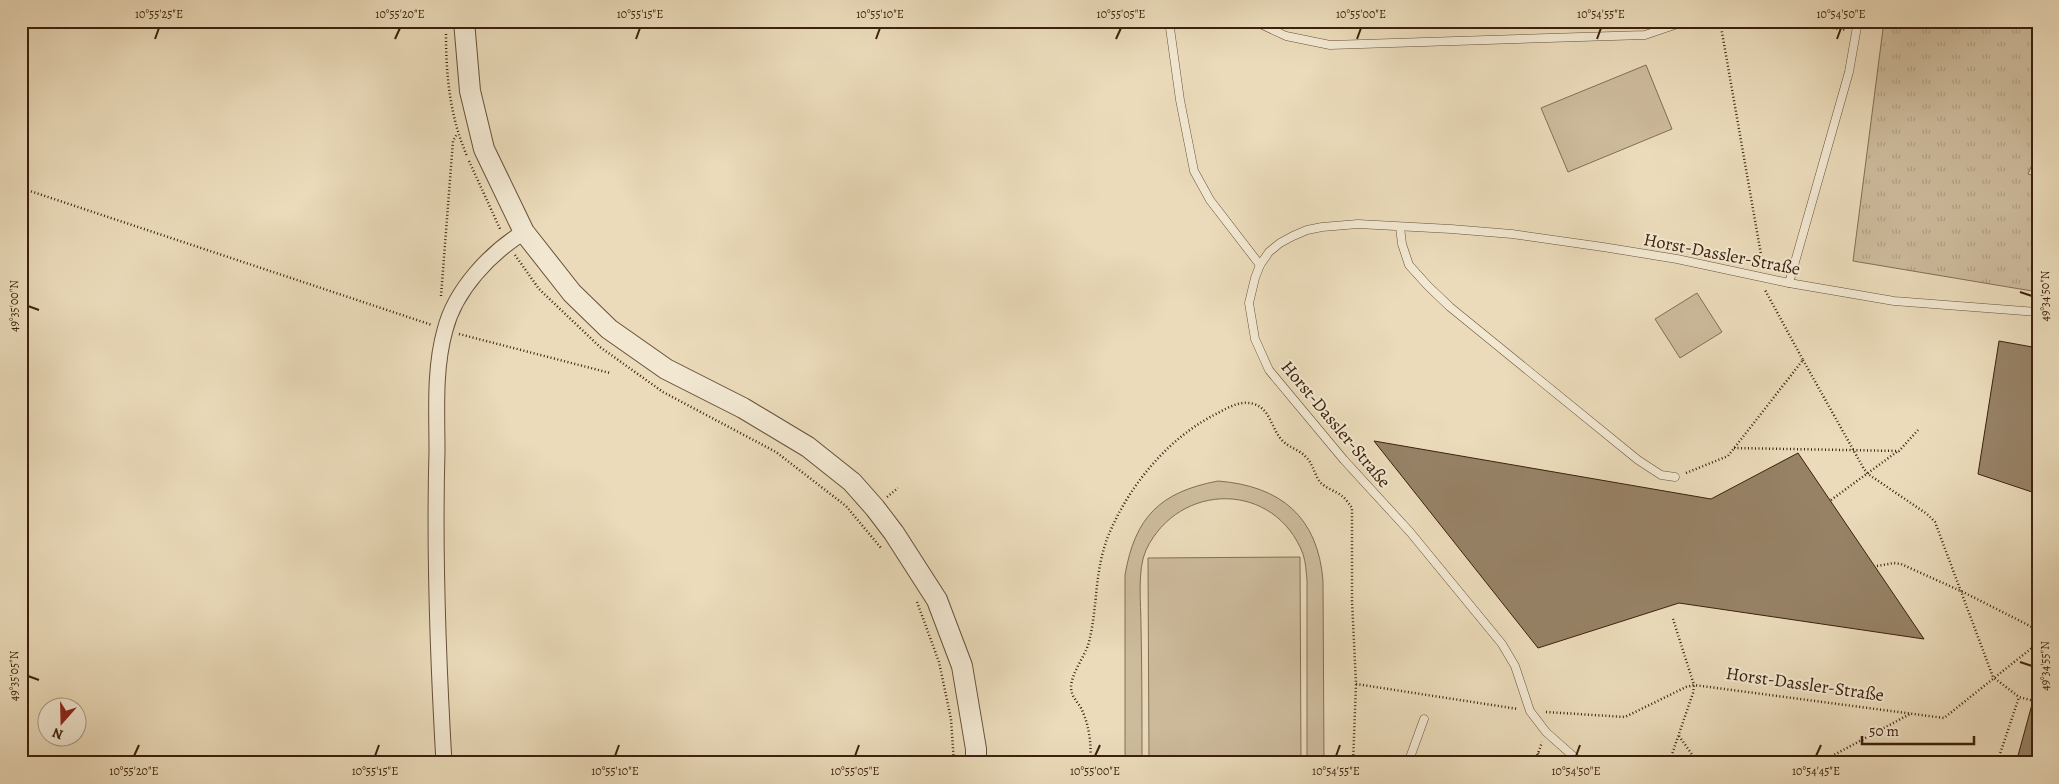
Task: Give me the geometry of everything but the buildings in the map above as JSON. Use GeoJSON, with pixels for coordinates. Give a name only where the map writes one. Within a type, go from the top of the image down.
{"type":"FeatureCollection","features":[{"type":"Feature","properties":{"kind":"street"},"geometry":{"type":"LineString","coordinates":[[464,21],[470,90],[484,149],[524,232],[572,293],[609,329],[666,369],[743,408],[808,447],[852,482],[875,508],[894,533],[937,600],[962,666],[976,749],[976,763]]}},
{"type":"Feature","properties":{"kind":"street"},"geometry":{"type":"LineString","coordinates":[[444,763],[440,694],[435,505],[438,372],[445,330],[454,307],[467,286],[497,250],[524,232]]}},
{"type":"Feature","properties":{"kind":"lane"},"geometry":{"type":"LineString","coordinates":[[1169,21],[1180,100],[1194,171],[1210,200],[1260,265]]}},
{"type":"Feature","properties":{"kind":"lane"},"geometry":{"type":"LineString","coordinates":[[1254,21],[1286,36],[1330,45],[1644,35],[1686,21]]}},
{"type":"Feature","properties":{"kind":"lane"},"geometry":{"type":"LineString","coordinates":[[1789,283],[1849,72],[1858,21]]}},
{"type":"Feature","properties":{"kind":"lane","name":"Horst-Dassler-Straße"},"geometry":{"type":"LineString","coordinates":[[1581,763],[1546,732],[1530,711],[1515,666],[1502,644],[1410,532],[1344,460],[1270,370],[1255,339],[1249,303],[1260,265],[1269,252],[1280,243],[1307,230],[1351,225],[1460,230],[1566,241],[1677,259],[1789,283],[1894,301],[2038,312]]}},
{"type":"Feature","properties":{"kind":"lane"},"geometry":{"type":"LineString","coordinates":[[1400,226],[1402,244],[1409,265],[1416,275],[1444,302],[1638,460],[1661,475],[1675,477]]}},
{"type":"Feature","properties":{"kind":"lane"},"geometry":{"type":"LineString","coordinates":[[1408,763],[1424,719]]}},
{"type":"Feature","properties":{"kind":"path"},"geometry":{"type":"LineString","coordinates":[[1720,21],[1761,277],[1803,360],[1868,474],[1932,517],[1963,592],[1993,678],[2019,697],[2038,702]]}},
{"type":"Feature","properties":{"kind":"path"},"geometry":{"type":"LineString","coordinates":[[1788,21],[1856,32]]}},
{"type":"Feature","properties":{"kind":"path"},"geometry":{"type":"LineString","coordinates":[[441,296],[454,141],[458,134]]}},
{"type":"Feature","properties":{"kind":"path"},"geometry":{"type":"LineString","coordinates":[[21,188],[445,330]]}},
{"type":"Feature","properties":{"kind":"path"},"geometry":{"type":"LineString","coordinates":[[469,337],[610,372]]}},
{"type":"Feature","properties":{"kind":"path"},"geometry":{"type":"LineString","coordinates":[[1675,477],[1728,456],[1803,360]]}},
{"type":"Feature","properties":{"kind":"path"},"geometry":{"type":"LineString","coordinates":[[1090,763],[1090,735],[1081,708],[1074,698],[1071,689],[1073,679],[1089,643],[1094,614],[1096,583],[1109,534],[1145,473],[1175,441],[1198,422],[1231,406],[1252,403],[1261,407],[1267,413],[1280,438],[1289,446],[1305,455],[1320,483],[1344,497],[1352,508],[1352,601],[1356,684],[1353,763]]}},
{"type":"Feature","properties":{"kind":"path"},"geometry":{"type":"LineString","coordinates":[[1831,500],[1899,450],[1918,430]]}},
{"type":"Feature","properties":{"kind":"path"},"geometry":{"type":"LineString","coordinates":[[1734,448],[1899,450]]}},
{"type":"Feature","properties":{"kind":"path"},"geometry":{"type":"LineString","coordinates":[[1876,566],[1894,563],[1901,564],[1963,592],[2038,630]]}},
{"type":"Feature","properties":{"kind":"path"},"geometry":{"type":"LineString","coordinates":[[1669,763],[1693,694],[1694,685],[1673,619]]}},
{"type":"Feature","properties":{"kind":"path","name":"Horst-Dassler-Straße"},"geometry":{"type":"LineString","coordinates":[[1694,685],[1944,718],[2038,643]]}},
{"type":"Feature","properties":{"kind":"path"},"geometry":{"type":"LineString","coordinates":[[1356,684],[1530,711],[1625,717],[1694,685]]}},
{"type":"Feature","properties":{"kind":"path"},"geometry":{"type":"LineString","coordinates":[[1997,763],[2019,697]]}},
{"type":"Feature","properties":{"kind":"path","name":"Horst-Dassler-Straße"},"geometry":{"type":"LineString","coordinates":[[1819,763],[1912,714]]}},
{"type":"Feature","properties":{"kind":"path"},"geometry":{"type":"LineString","coordinates":[[1535,762],[1546,732]]}},
{"type":"Feature","properties":{"kind":"path"},"geometry":{"type":"LineString","coordinates":[[1678,735],[1698,763]]}},
{"type":"Feature","properties":{"kind":"path"},"geometry":{"type":"LineString","coordinates":[[1538,753],[1546,763]]}},
{"type":"Feature","properties":{"kind":"green space"},"geometry":{"type":"Polygon","coordinates":[[[1884,21],[2038,21],[2038,151],[2028,174],[2038,177],[2038,292],[1853,261],[1884,21]]]}},
{"type":"Feature","properties":{"kind":"green space"},"geometry":{"type":"Polygon","coordinates":[[[1646,65],[1672,129],[1568,172],[1541,108],[1646,65]]]}},
{"type":"Feature","properties":{"kind":"green space"},"geometry":{"type":"Polygon","coordinates":[[[1697,293],[1722,332],[1680,358],[1655,319],[1697,293]]]}},
{"type":"Feature","properties":{"kind":"green space"},"geometry":{"type":"Polygon","coordinates":[[[1218,481],[1240,484],[1278,498],[1292,509],[1304,523],[1313,539],[1320,559],[1323,581],[1324,763],[1307,763],[1307,580],[1303,554],[1290,530],[1271,513],[1250,502],[1226,499],[1203,502],[1181,511],[1161,527],[1146,550],[1141,567],[1140,587],[1142,763],[1125,763],[1125,575],[1129,555],[1144,523],[1154,510],[1166,500],[1180,492],[1218,481]]]}},
{"type":"Feature","properties":{"kind":"green space"},"geometry":{"type":"Polygon","coordinates":[[[1300,557],[1301,763],[1149,763],[1148,558],[1300,557]]]}}]}
